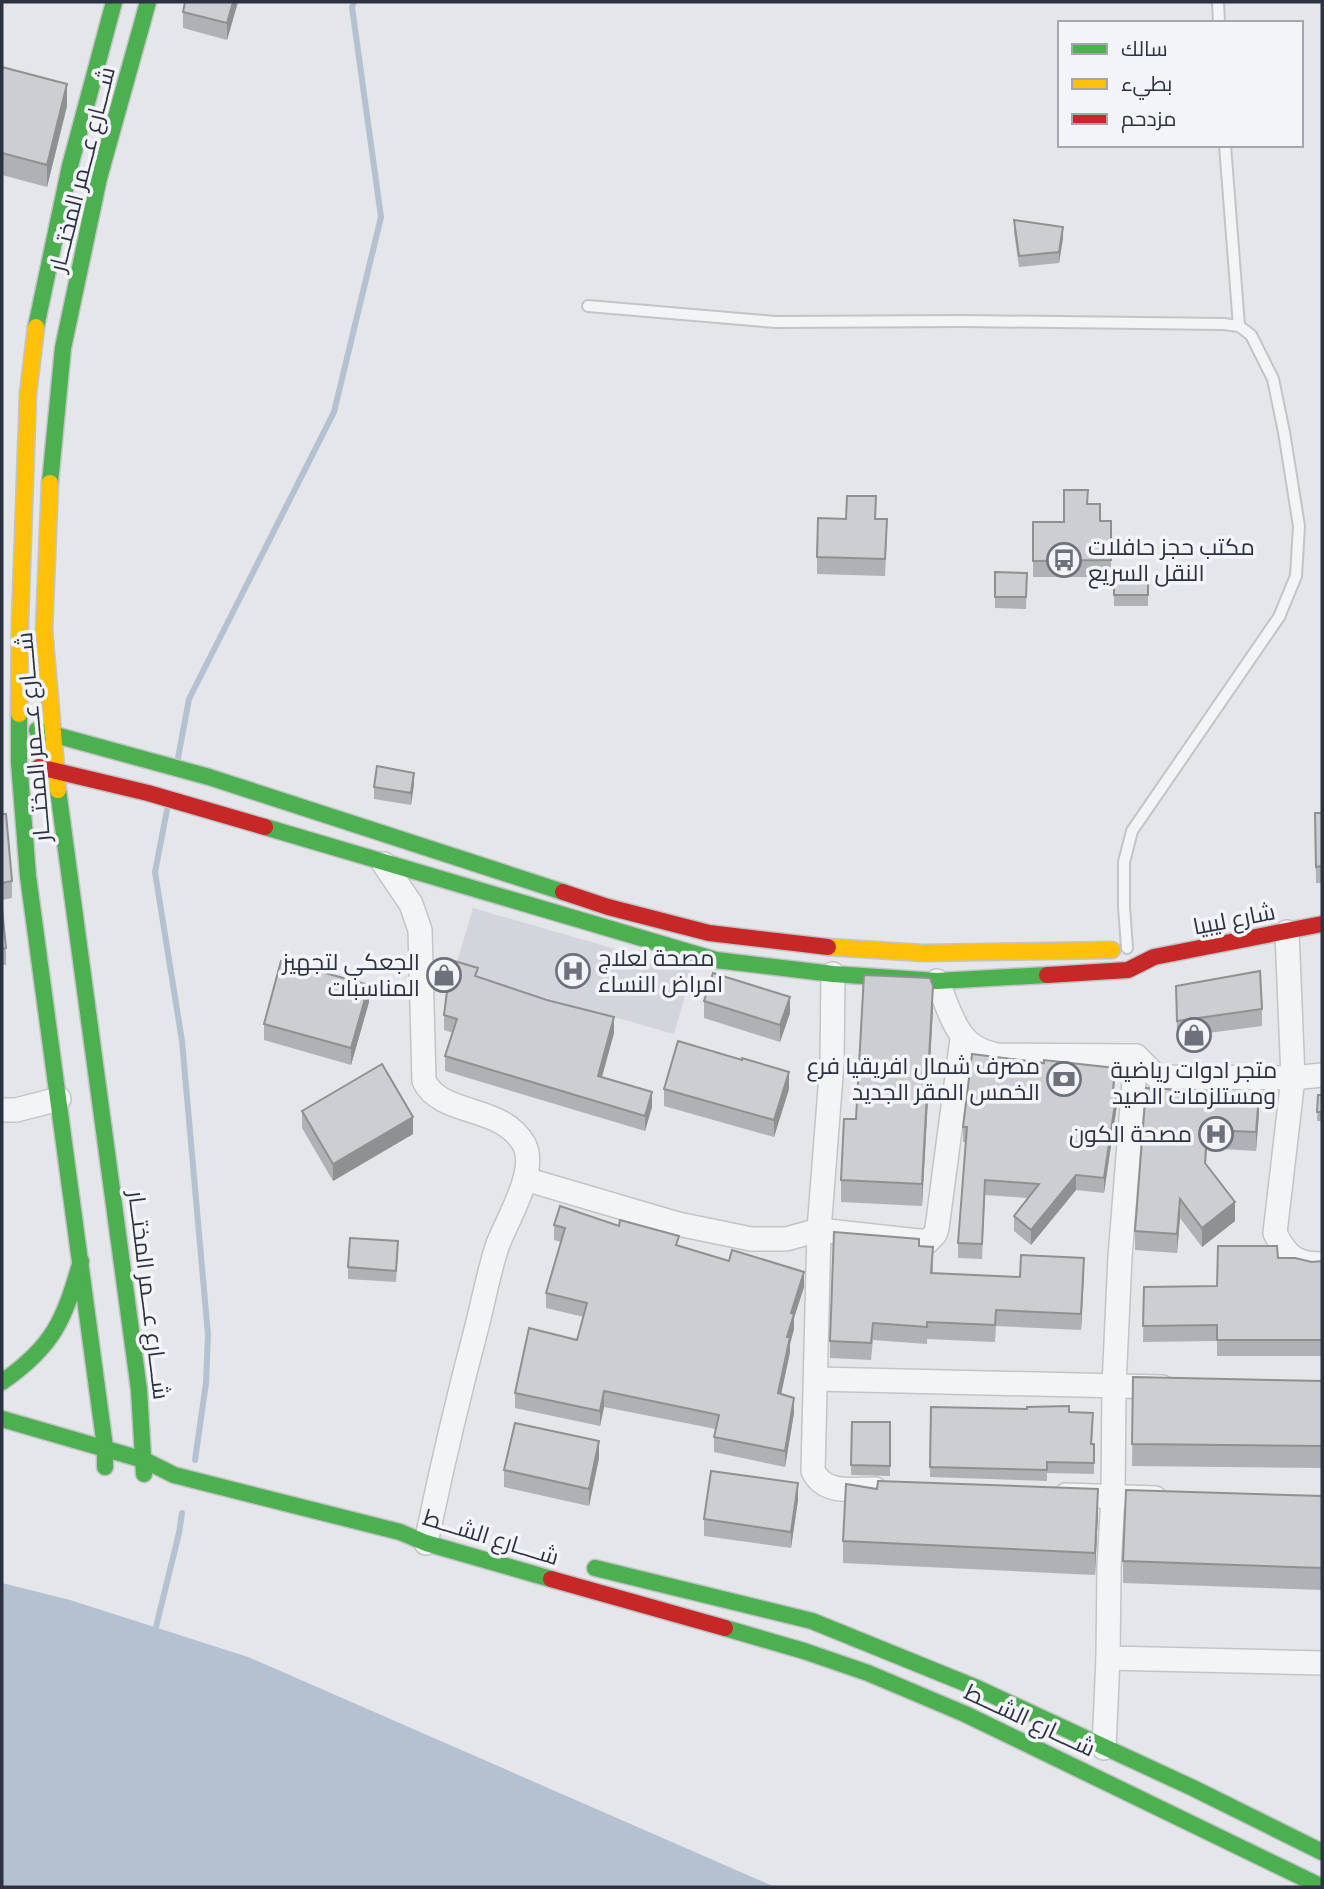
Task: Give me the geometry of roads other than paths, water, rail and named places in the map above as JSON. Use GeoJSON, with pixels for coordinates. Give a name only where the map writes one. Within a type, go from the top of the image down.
{"type":"FeatureCollection","features":[{"type":"Feature","properties":{"kind":"street","name":"شــــارع عـــمر المختـــار"},"geometry":{"type":"LineString","coordinates":[[114,2],[70,166],[35,332],[28,394],[22,548],[19,762],[28,876],[105,1447],[99,1466],[144,1467],[136,1365],[57,772],[44,631],[48,505],[64,348],[99,178],[148,2]]}},
{"type":"Feature","properties":{"kind":"street"},"geometry":{"type":"LineString","coordinates":[[6,591],[22,548]]}},
{"type":"Feature","properties":{"kind":"street"},"geometry":{"type":"LineString","coordinates":[[2,720],[209,777],[608,907],[709,933],[813,945],[923,953],[1099,951],[1128,959]]}},
{"type":"Feature","properties":{"kind":"street"},"geometry":{"type":"LineString","coordinates":[[2,756],[148,793],[716,960],[833,974],[937,981],[1128,959]]}},
{"type":"Feature","properties":{"kind":"street"},"geometry":{"type":"LineString","coordinates":[[384,864],[411,904],[420,930],[424,1081],[437,1097],[496,1118],[511,1129],[524,1145],[529,1161],[525,1179],[498,1245],[460,1388],[428,1538]]}},
{"type":"Feature","properties":{"kind":"street","name":"شارع ليبيا"},"geometry":{"type":"LineString","coordinates":[[1128,959],[1154,957],[1322,924]]}},
{"type":"Feature","properties":{"kind":"street"},"geometry":{"type":"LineString","coordinates":[[1287,932],[1293,1078],[1275,1234],[1280,1244],[1296,1261],[1322,1264]]}},
{"type":"Feature","properties":{"kind":"street"},"geometry":{"type":"LineString","coordinates":[[833,974],[832,1063],[819,1230],[813,1471],[816,1478],[831,1489],[903,1490]]}},
{"type":"Feature","properties":{"kind":"street"},"geometry":{"type":"LineString","coordinates":[[525,1179],[678,1224],[751,1239],[786,1239],[819,1230],[922,1242],[932,1238],[937,1228],[962,1038],[937,981]]}},
{"type":"Feature","properties":{"kind":"street"},"geometry":{"type":"LineString","coordinates":[[962,1038],[984,1053],[997,1055],[1136,1056],[1157,1077],[1293,1078],[1322,1075]]}},
{"type":"Feature","properties":{"kind":"street"},"geometry":{"type":"LineString","coordinates":[[1104,1748],[1114,1386],[1124,1184],[1136,1056]]}},
{"type":"Feature","properties":{"kind":"street"},"geometry":{"type":"LineString","coordinates":[[2,1110],[16,1110],[60,1099]]}},
{"type":"Feature","properties":{"kind":"street"},"geometry":{"type":"LineString","coordinates":[[2,1382],[22,1370],[50,1340],[68,1309],[81,1261]]}},
{"type":"Feature","properties":{"kind":"street"},"geometry":{"type":"LineString","coordinates":[[817,1379],[1182,1387]]}},
{"type":"Feature","properties":{"kind":"street"},"geometry":{"type":"LineString","coordinates":[[2,1419],[105,1447],[144,1467]]}},
{"type":"Feature","properties":{"kind":"street","name":"شــــارع الشـــط"},"geometry":{"type":"LineString","coordinates":[[144,1467],[428,1538],[804,1651],[868,1673],[965,1714],[1322,1887]]}},
{"type":"Feature","properties":{"kind":"street"},"geometry":{"type":"LineString","coordinates":[[1043,1494],[1183,1499]]}},
{"type":"Feature","properties":{"kind":"street","name":"شــــارع الشـــط"},"geometry":{"type":"LineString","coordinates":[[428,1538],[493,1545]]}},
{"type":"Feature","properties":{"kind":"street","name":"شــــارع الشـــط"},"geometry":{"type":"LineString","coordinates":[[585,1566],[812,1621],[977,1688],[1193,1788],[1322,1852]]}},
{"type":"Feature","properties":{"kind":"street"},"geometry":{"type":"LineString","coordinates":[[1108,1658],[1322,1663]]}},
{"type":"Feature","properties":{"kind":"street"},"geometry":{"type":"LineString","coordinates":[[965,1714],[977,1688]]}},
{"type":"Feature","properties":{"kind":"lane"},"geometry":{"type":"LineString","coordinates":[[1218,2],[1219,21]]}},
{"type":"Feature","properties":{"kind":"lane"},"geometry":{"type":"LineString","coordinates":[[1225,147],[1239,326]]}},
{"type":"Feature","properties":{"kind":"lane"},"geometry":{"type":"LineString","coordinates":[[587,306],[775,322],[1158,322],[1239,326],[1251,335],[1273,379],[1299,526],[1296,576],[1279,617],[1132,831],[1124,862],[1128,959]]}},
{"type":"Feature","properties":{"kind":"water"},"geometry":{"type":"Polygon","coordinates":[[[2,1583],[70,1600],[248,1657],[775,1887],[2,1887],[2,1583]]]}},
{"type":"Feature","properties":{"kind":"waterway"},"geometry":{"type":"LineString","coordinates":[[178,758],[189,699],[334,412],[381,217],[352,7],[354,2]]}},
{"type":"Feature","properties":{"kind":"waterway"},"geometry":{"type":"LineString","coordinates":[[167,810],[155,872],[182,1041],[208,1335],[206,1383],[195,1460]]}},
{"type":"Feature","properties":{"kind":"waterway"},"geometry":{"type":"LineString","coordinates":[[156,1627],[182,1513]]}},
{"type":"Feature","properties":{"kind":"place","name":"مكتب حجز حافلات النقل السريع"},"geometry":{"type":"Point","coordinates":[1064,560]}},
{"type":"Feature","properties":{"kind":"place","name":"مصحة لعلاج امراض النساء"},"geometry":{"type":"Point","coordinates":[573,971]}},
{"type":"Feature","properties":{"kind":"place","name":"الجعكي لتجهيز المناسبات"},"geometry":{"type":"Point","coordinates":[444,975]}},
{"type":"Feature","properties":{"kind":"place","name":"متجر ادوات رياضية ومستلزمات الصيد"},"geometry":{"type":"Point","coordinates":[1194,1035]}},
{"type":"Feature","properties":{"kind":"place","name":"مصرف شمال افريقيا فرع الخمس المقر الجديد"},"geometry":{"type":"Point","coordinates":[1064,1079]}},
{"type":"Feature","properties":{"kind":"place","name":"مصحة الكون"},"geometry":{"type":"Point","coordinates":[1216,1134]}}]}
